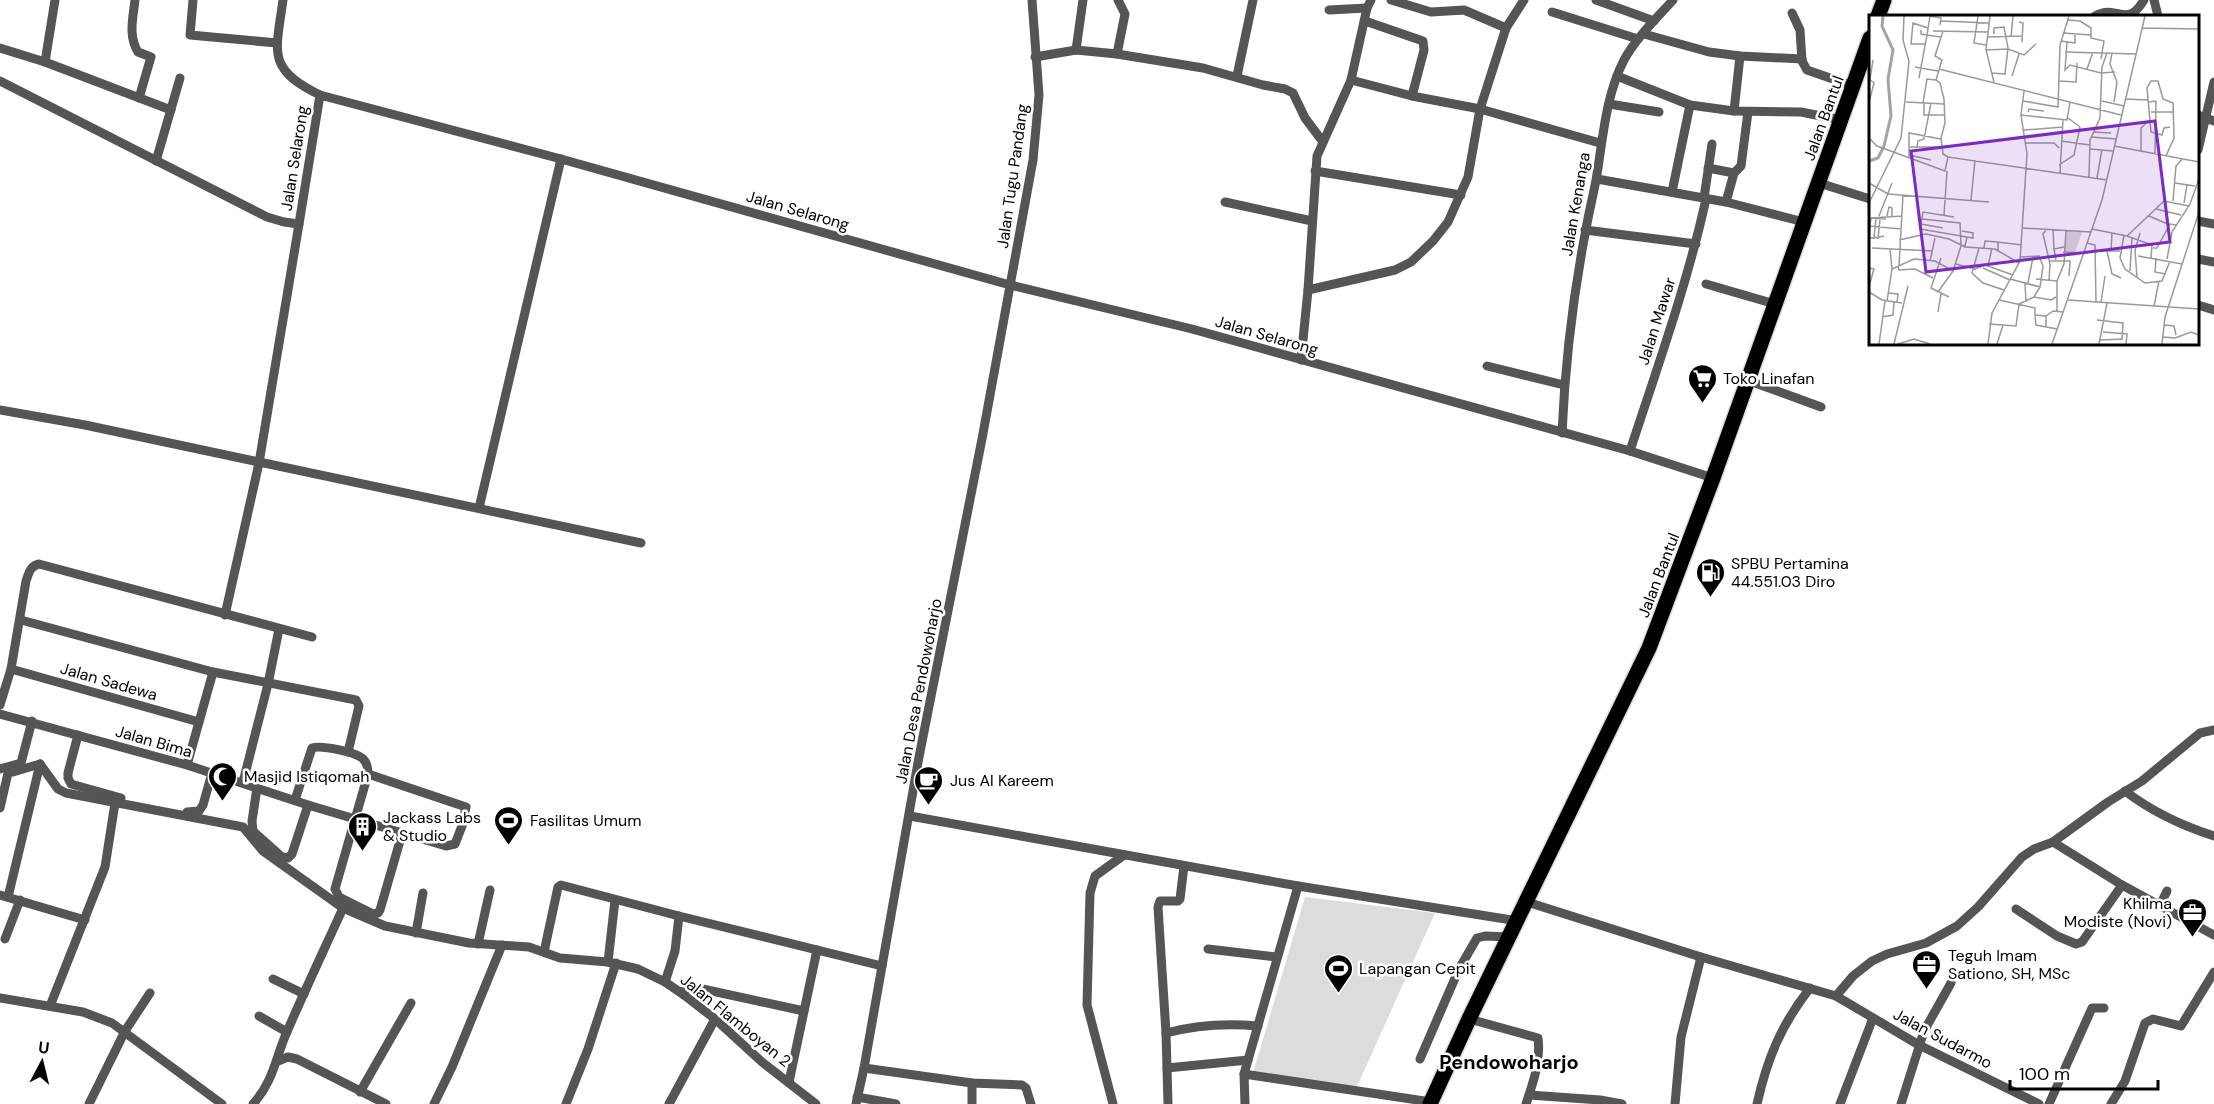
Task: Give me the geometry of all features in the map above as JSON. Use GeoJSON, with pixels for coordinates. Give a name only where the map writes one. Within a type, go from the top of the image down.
{"type":"FeatureCollection","features":[{"type":"Feature","properties":{"kind":"main road"},"geometry":{"type":"LineString","coordinates":[[1878,15],[1884,0]]}},
{"type":"Feature","properties":{"kind":"main road","name":"Jalan Bantul"},"geometry":{"type":"LineString","coordinates":[[1430,1103],[1468,1019],[1518,921],[1649,648],[1713,478],[1869,41]]}},
{"type":"Feature","properties":{"kind":"street"},"geometry":{"type":"LineString","coordinates":[[45,62],[55,0]]}},
{"type":"Feature","properties":{"kind":"street"},"geometry":{"type":"LineString","coordinates":[[135,0],[133,41],[138,52],[151,57],[139,98]]}},
{"type":"Feature","properties":{"kind":"street"},"geometry":{"type":"LineString","coordinates":[[193,0],[190,35],[277,44]]}},
{"type":"Feature","properties":{"kind":"street"},"geometry":{"type":"LineString","coordinates":[[284,0],[277,44],[280,62],[291,79],[320,95]]}},
{"type":"Feature","properties":{"kind":"street","name":"Jalan Tugu Pandang"},"geometry":{"type":"LineString","coordinates":[[1010,285],[1038,126],[1039,95],[1032,0]]}},
{"type":"Feature","properties":{"kind":"street"},"geometry":{"type":"LineString","coordinates":[[1076,50],[1083,0]]}},
{"type":"Feature","properties":{"kind":"street"},"geometry":{"type":"LineString","coordinates":[[1117,54],[1125,14],[1118,0]]}},
{"type":"Feature","properties":{"kind":"street"},"geometry":{"type":"LineString","coordinates":[[1237,76],[1253,0]]}},
{"type":"Feature","properties":{"kind":"street"},"geometry":{"type":"LineString","coordinates":[[1391,0],[1421,5],[1431,12],[1464,10],[1506,28]]}},
{"type":"Feature","properties":{"kind":"street"},"geometry":{"type":"LineString","coordinates":[[1308,290],[1395,270],[1412,262],[1448,222],[1468,177],[1480,109],[1506,28],[1524,0]]}},
{"type":"Feature","properties":{"kind":"street"},"geometry":{"type":"LineString","coordinates":[[1596,0],[1654,21]]}},
{"type":"Feature","properties":{"kind":"street","name":"Jalan Kenanga"},"geometry":{"type":"LineString","coordinates":[[1562,433],[1564,385],[1585,230],[1609,104],[1624,61],[1641,36],[1673,0]]}},
{"type":"Feature","properties":{"kind":"street"},"geometry":{"type":"LineString","coordinates":[[2098,15],[2107,12],[2131,15],[2137,11],[2144,0]]}},
{"type":"Feature","properties":{"kind":"street"},"geometry":{"type":"LineString","coordinates":[[2154,0],[2158,15]]}},
{"type":"Feature","properties":{"kind":"street"},"geometry":{"type":"LineString","coordinates":[[1301,360],[1317,156],[1351,80],[1369,4],[1329,10]]}},
{"type":"Feature","properties":{"kind":"street"},"geometry":{"type":"LineString","coordinates":[[1552,12],[1709,52],[1802,59]]}},
{"type":"Feature","properties":{"kind":"street"},"geometry":{"type":"LineString","coordinates":[[1792,13],[1800,30],[1802,59],[1807,70],[1853,86]]}},
{"type":"Feature","properties":{"kind":"street"},"geometry":{"type":"LineString","coordinates":[[1365,21],[1423,41],[1425,50],[1412,96]]}},
{"type":"Feature","properties":{"kind":"street"},"geometry":{"type":"LineString","coordinates":[[0,48],[45,62],[171,110]]}},
{"type":"Feature","properties":{"kind":"street"},"geometry":{"type":"LineString","coordinates":[[1035,57],[1076,50],[1117,54],[1203,68],[1290,91],[1305,118],[1323,142]]}},
{"type":"Feature","properties":{"kind":"street"},"geometry":{"type":"LineString","coordinates":[[1734,111],[1740,56]]}},
{"type":"Feature","properties":{"kind":"street"},"geometry":{"type":"LineString","coordinates":[[1617,76],[1690,105],[1748,112],[1801,112],[1841,120]]}},
{"type":"Feature","properties":{"kind":"street"},"geometry":{"type":"LineString","coordinates":[[156,161],[180,78]]}},
{"type":"Feature","properties":{"kind":"street"},"geometry":{"type":"LineString","coordinates":[[1351,80],[1412,96],[1480,109],[1600,143]]}},
{"type":"Feature","properties":{"kind":"street","name":"Jalan Selarong"},"geometry":{"type":"LineString","coordinates":[[0,81],[267,217],[284,222],[299,224],[320,95],[561,159],[1010,285],[1192,329],[1630,451],[1713,478]]}},
{"type":"Feature","properties":{"kind":"street"},"geometry":{"type":"LineString","coordinates":[[2199,146],[2214,82]]}},
{"type":"Feature","properties":{"kind":"street"},"geometry":{"type":"LineString","coordinates":[[1609,104],[1659,112]]}},
{"type":"Feature","properties":{"kind":"street"},"geometry":{"type":"LineString","coordinates":[[1672,192],[1690,105]]}},
{"type":"Feature","properties":{"kind":"street"},"geometry":{"type":"LineString","coordinates":[[1726,202],[1734,173],[1741,166],[1748,112]]}},
{"type":"Feature","properties":{"kind":"street","name":"Jalan Mawar"},"geometry":{"type":"LineString","coordinates":[[1630,451],[1696,244],[1712,144]]}},
{"type":"Feature","properties":{"kind":"street"},"geometry":{"type":"LineString","coordinates":[[479,508],[561,159]]}},
{"type":"Feature","properties":{"kind":"street"},"geometry":{"type":"LineString","coordinates":[[1708,168],[1734,173]]}},
{"type":"Feature","properties":{"kind":"street"},"geometry":{"type":"LineString","coordinates":[[1316,171],[1461,195]]}},
{"type":"Feature","properties":{"kind":"street"},"geometry":{"type":"LineString","coordinates":[[1596,178],[1726,202],[1803,222]]}},
{"type":"Feature","properties":{"kind":"street"},"geometry":{"type":"LineString","coordinates":[[1819,183],[1869,199]]}},
{"type":"Feature","properties":{"kind":"street"},"geometry":{"type":"LineString","coordinates":[[1225,202],[1312,221]]}},
{"type":"Feature","properties":{"kind":"street"},"geometry":{"type":"LineString","coordinates":[[2199,221],[2214,224]]}},
{"type":"Feature","properties":{"kind":"street"},"geometry":{"type":"LineString","coordinates":[[225,615],[259,463],[299,224]]}},
{"type":"Feature","properties":{"kind":"street"},"geometry":{"type":"LineString","coordinates":[[1585,230],[1696,244]]}},
{"type":"Feature","properties":{"kind":"street"},"geometry":{"type":"LineString","coordinates":[[2199,259],[2214,262]]}},
{"type":"Feature","properties":{"kind":"street"},"geometry":{"type":"LineString","coordinates":[[1706,284],[1774,304]]}},
{"type":"Feature","properties":{"kind":"street","name":"Jalan Desa Pendowoharjo"},"geometry":{"type":"LineString","coordinates":[[856,1100],[864,1068],[919,757],[1010,285]]}},
{"type":"Feature","properties":{"kind":"street"},"geometry":{"type":"LineString","coordinates":[[2199,305],[2214,310]]}},
{"type":"Feature","properties":{"kind":"street"},"geometry":{"type":"LineString","coordinates":[[1487,366],[1564,385]]}},
{"type":"Feature","properties":{"kind":"street"},"geometry":{"type":"LineString","coordinates":[[1747,380],[1821,407]]}},
{"type":"Feature","properties":{"kind":"street"},"geometry":{"type":"LineString","coordinates":[[0,410],[85,425],[641,543]]}},
{"type":"Feature","properties":{"kind":"street"},"geometry":{"type":"LineString","coordinates":[[0,705],[11,669],[29,572],[34,565],[39,564],[312,637]]}},
{"type":"Feature","properties":{"kind":"street"},"geometry":{"type":"LineString","coordinates":[[21,620],[213,672],[356,700],[359,706],[348,752]]}},
{"type":"Feature","properties":{"kind":"street"},"geometry":{"type":"LineString","coordinates":[[243,782],[268,684],[279,629]]}},
{"type":"Feature","properties":{"kind":"street","name":"Jalan Sadewa"},"geometry":{"type":"LineString","coordinates":[[11,669],[199,722]]}},
{"type":"Feature","properties":{"kind":"street"},"geometry":{"type":"LineString","coordinates":[[187,765],[213,672]]}},
{"type":"Feature","properties":{"kind":"street","name":"Jalan Bima"},"geometry":{"type":"LineString","coordinates":[[0,714],[187,765],[402,834],[446,846],[455,844],[466,809],[464,805],[368,774]]}},
{"type":"Feature","properties":{"kind":"street"},"geometry":{"type":"LineString","coordinates":[[3,772],[21,763],[32,721]]}},
{"type":"Feature","properties":{"kind":"street"},"geometry":{"type":"LineString","coordinates":[[1836,996],[1853,976],[1872,961],[1887,954],[1926,943],[1957,926],[1978,907],[2022,857],[2034,849],[2053,842],[2148,777],[2200,733],[2214,730]]}},
{"type":"Feature","properties":{"kind":"street"},"geometry":{"type":"LineString","coordinates":[[78,735],[68,773],[68,778],[77,787],[149,805],[193,813],[199,811],[203,805],[212,774]]}},
{"type":"Feature","properties":{"kind":"street"},"geometry":{"type":"LineString","coordinates":[[295,800],[312,748],[320,746],[362,757],[368,774],[354,818],[336,892],[339,897],[373,914],[378,914],[380,910],[402,834]]}},
{"type":"Feature","properties":{"kind":"street"},"geometry":{"type":"LineString","coordinates":[[3,772],[40,764],[4,896],[86,920]]}},
{"type":"Feature","properties":{"kind":"street","name":"Jalan Flamboyan 2"},"geometry":{"type":"LineString","coordinates":[[40,764],[58,789],[66,793],[243,827],[263,851],[343,908],[372,921],[416,933],[478,944],[529,946],[565,959],[612,962],[638,969],[665,982],[684,995],[816,1104]]}},
{"type":"Feature","properties":{"kind":"street"},"geometry":{"type":"LineString","coordinates":[[0,808],[3,772]]}},
{"type":"Feature","properties":{"kind":"street"},"geometry":{"type":"LineString","coordinates":[[258,788],[252,828],[255,834],[282,857],[288,858],[292,854],[308,805]]}},
{"type":"Feature","properties":{"kind":"street"},"geometry":{"type":"LineString","coordinates":[[2125,791],[2162,814],[2214,836]]}},
{"type":"Feature","properties":{"kind":"street"},"geometry":{"type":"LineString","coordinates":[[50,1006],[86,920],[105,867],[115,803]]}},
{"type":"Feature","properties":{"kind":"street"},"geometry":{"type":"LineString","coordinates":[[910,816],[1298,886],[1518,921]]}},
{"type":"Feature","properties":{"kind":"street"},"geometry":{"type":"LineString","coordinates":[[2053,842],[2121,885],[2214,935]]}},
{"type":"Feature","properties":{"kind":"street"},"geometry":{"type":"LineString","coordinates":[[1113,1104],[1087,1005],[1090,893],[1095,876],[1124,855]]}},
{"type":"Feature","properties":{"kind":"street"},"geometry":{"type":"LineString","coordinates":[[1168,1104],[1158,907],[1162,899],[1178,901],[1180,899],[1184,866]]}},
{"type":"Feature","properties":{"kind":"street"},"geometry":{"type":"LineString","coordinates":[[543,952],[559,886],[563,885],[882,966]]}},
{"type":"Feature","properties":{"kind":"street"},"geometry":{"type":"LineString","coordinates":[[2016,909],[2057,936],[2076,944],[2082,942],[2121,885]]}},
{"type":"Feature","properties":{"kind":"street"},"geometry":{"type":"LineString","coordinates":[[1245,1104],[1244,1074],[1298,886]]}},
{"type":"Feature","properties":{"kind":"street"},"geometry":{"type":"LineString","coordinates":[[478,944],[490,890]]}},
{"type":"Feature","properties":{"kind":"street"},"geometry":{"type":"LineString","coordinates":[[2160,906],[2167,891]]}},
{"type":"Feature","properties":{"kind":"street"},"geometry":{"type":"LineString","coordinates":[[416,933],[423,893]]}},
{"type":"Feature","properties":{"kind":"street"},"geometry":{"type":"LineString","coordinates":[[5,939],[20,900]]}},
{"type":"Feature","properties":{"kind":"street"},"geometry":{"type":"LineString","coordinates":[[566,1104],[588,1049],[612,962],[615,900]]}},
{"type":"Feature","properties":{"kind":"street","name":"Jalan Sudarmo"},"geometry":{"type":"LineString","coordinates":[[1527,902],[1701,957],[1836,996],[1919,1045],[2039,1104]]}},
{"type":"Feature","properties":{"kind":"street"},"geometry":{"type":"LineString","coordinates":[[253,1104],[267,1086],[287,1032],[343,908]]}},
{"type":"Feature","properties":{"kind":"street"},"geometry":{"type":"LineString","coordinates":[[665,982],[675,951],[679,916]]}},
{"type":"Feature","properties":{"kind":"street"},"geometry":{"type":"LineString","coordinates":[[1420,1059],[1459,969],[1477,938],[1509,937]]}},
{"type":"Feature","properties":{"kind":"street"},"geometry":{"type":"LineString","coordinates":[[434,1104],[452,1067],[502,945]]}},
{"type":"Feature","properties":{"kind":"street"},"geometry":{"type":"LineString","coordinates":[[1208,949],[1277,957]]}},
{"type":"Feature","properties":{"kind":"street"},"geometry":{"type":"LineString","coordinates":[[789,1083],[817,950]]}},
{"type":"Feature","properties":{"kind":"street"},"geometry":{"type":"LineString","coordinates":[[1675,1104],[1681,1037],[1701,957]]}},
{"type":"Feature","properties":{"kind":"street"},"geometry":{"type":"LineString","coordinates":[[2111,1104],[2125,1081],[2145,1023],[2153,1019],[2176,1026],[2183,1024],[2214,972]]}},
{"type":"Feature","properties":{"kind":"street"},"geometry":{"type":"LineString","coordinates":[[273,979],[304,994]]}},
{"type":"Feature","properties":{"kind":"street"},"geometry":{"type":"LineString","coordinates":[[1901,1104],[1919,1045],[1930,1019],[1951,982]]}},
{"type":"Feature","properties":{"kind":"street"},"geometry":{"type":"LineString","coordinates":[[684,995],[685,988],[689,986],[804,1011]]}},
{"type":"Feature","properties":{"kind":"street"},"geometry":{"type":"LineString","coordinates":[[1757,1104],[1768,1062],[1781,1029],[1810,988]]}},
{"type":"Feature","properties":{"kind":"street"},"geometry":{"type":"LineString","coordinates":[[89,1104],[125,1031],[150,993]]}},
{"type":"Feature","properties":{"kind":"street"},"geometry":{"type":"LineString","coordinates":[[0,998],[93,1015],[125,1031],[222,1104]]}},
{"type":"Feature","properties":{"kind":"street"},"geometry":{"type":"LineString","coordinates":[[360,1092],[411,1003]]}},
{"type":"Feature","properties":{"kind":"street"},"geometry":{"type":"LineString","coordinates":[[2049,1104],[2092,1008],[2104,1008]]}},
{"type":"Feature","properties":{"kind":"street"},"geometry":{"type":"LineString","coordinates":[[259,1016],[287,1032]]}},
{"type":"Feature","properties":{"kind":"street"},"geometry":{"type":"LineString","coordinates":[[1840,1104],[1873,1018]]}},
{"type":"Feature","properties":{"kind":"street"},"geometry":{"type":"LineString","coordinates":[[669,1104],[715,1019]]}},
{"type":"Feature","properties":{"kind":"street"},"geometry":{"type":"LineString","coordinates":[[1468,1019],[1538,1038],[1534,1081],[1528,1099],[1600,1100],[1622,1104]]}},
{"type":"Feature","properties":{"kind":"street"},"geometry":{"type":"LineString","coordinates":[[1166,1033],[1236,1024],[1258,1026]]}},
{"type":"Feature","properties":{"kind":"street"},"geometry":{"type":"LineString","coordinates":[[278,1061],[288,1058],[297,1059],[386,1104]]}},
{"type":"Feature","properties":{"kind":"street"},"geometry":{"type":"LineString","coordinates":[[1167,1068],[1248,1060]]}},
{"type":"Feature","properties":{"kind":"street"},"geometry":{"type":"LineString","coordinates":[[864,1068],[972,1083],[1022,1085],[1026,1088],[1031,1104]]}},
{"type":"Feature","properties":{"kind":"street"},"geometry":{"type":"LineString","coordinates":[[1244,1074],[1430,1103]]}},
{"type":"Feature","properties":{"kind":"street"},"geometry":{"type":"LineString","coordinates":[[972,1083],[972,1104]]}},
{"type":"Feature","properties":{"kind":"street"},"geometry":{"type":"LineString","coordinates":[[856,1100],[896,1104]]}},
{"type":"Feature","properties":{"kind":"shaded area","name":"Lapangan Cepit"},"geometry":{"type":"Polygon","coordinates":[[[1305,897],[1435,913],[1355,1091],[1253,1073],[1305,897]]]}},
{"type":"Feature","properties":{"kind":"place","name":"Toko Linafan"},"geometry":{"type":"Point","coordinates":[1702,404]}},
{"type":"Feature","properties":{"kind":"place","name":"SPBU Pertamina 44.551.03 Diro"},"geometry":{"type":"Point","coordinates":[1710,598]}},
{"type":"Feature","properties":{"kind":"place","name":"Masjid Istiqomah"},"geometry":{"type":"Point","coordinates":[223,802]}},
{"type":"Feature","properties":{"kind":"place","name":"Jus Al Kareem"},"geometry":{"type":"Point","coordinates":[929,806]}},
{"type":"Feature","properties":{"kind":"place","name":"Fasilitas Umum"},"geometry":{"type":"Point","coordinates":[509,846]}},
{"type":"Feature","properties":{"kind":"place","name":"Jackass Labs & Studio"},"geometry":{"type":"Point","coordinates":[362,852]}},
{"type":"Feature","properties":{"kind":"place","name":"Khilma Modiste (Novi)"},"geometry":{"type":"Point","coordinates":[2193,938]}},
{"type":"Feature","properties":{"kind":"place","name":"Teguh Imam Sationo, SH, MSc"},"geometry":{"type":"Point","coordinates":[1927,990]}},
{"type":"Feature","properties":{"kind":"place","name":"Lapangan Cepit"},"geometry":{"type":"Point","coordinates":[1338,994]}},
{"type":"Feature","properties":{"kind":"district","name":"Pendowoharjo"},"geometry":{"type":"Point","coordinates":[1509,1062]}}]}
